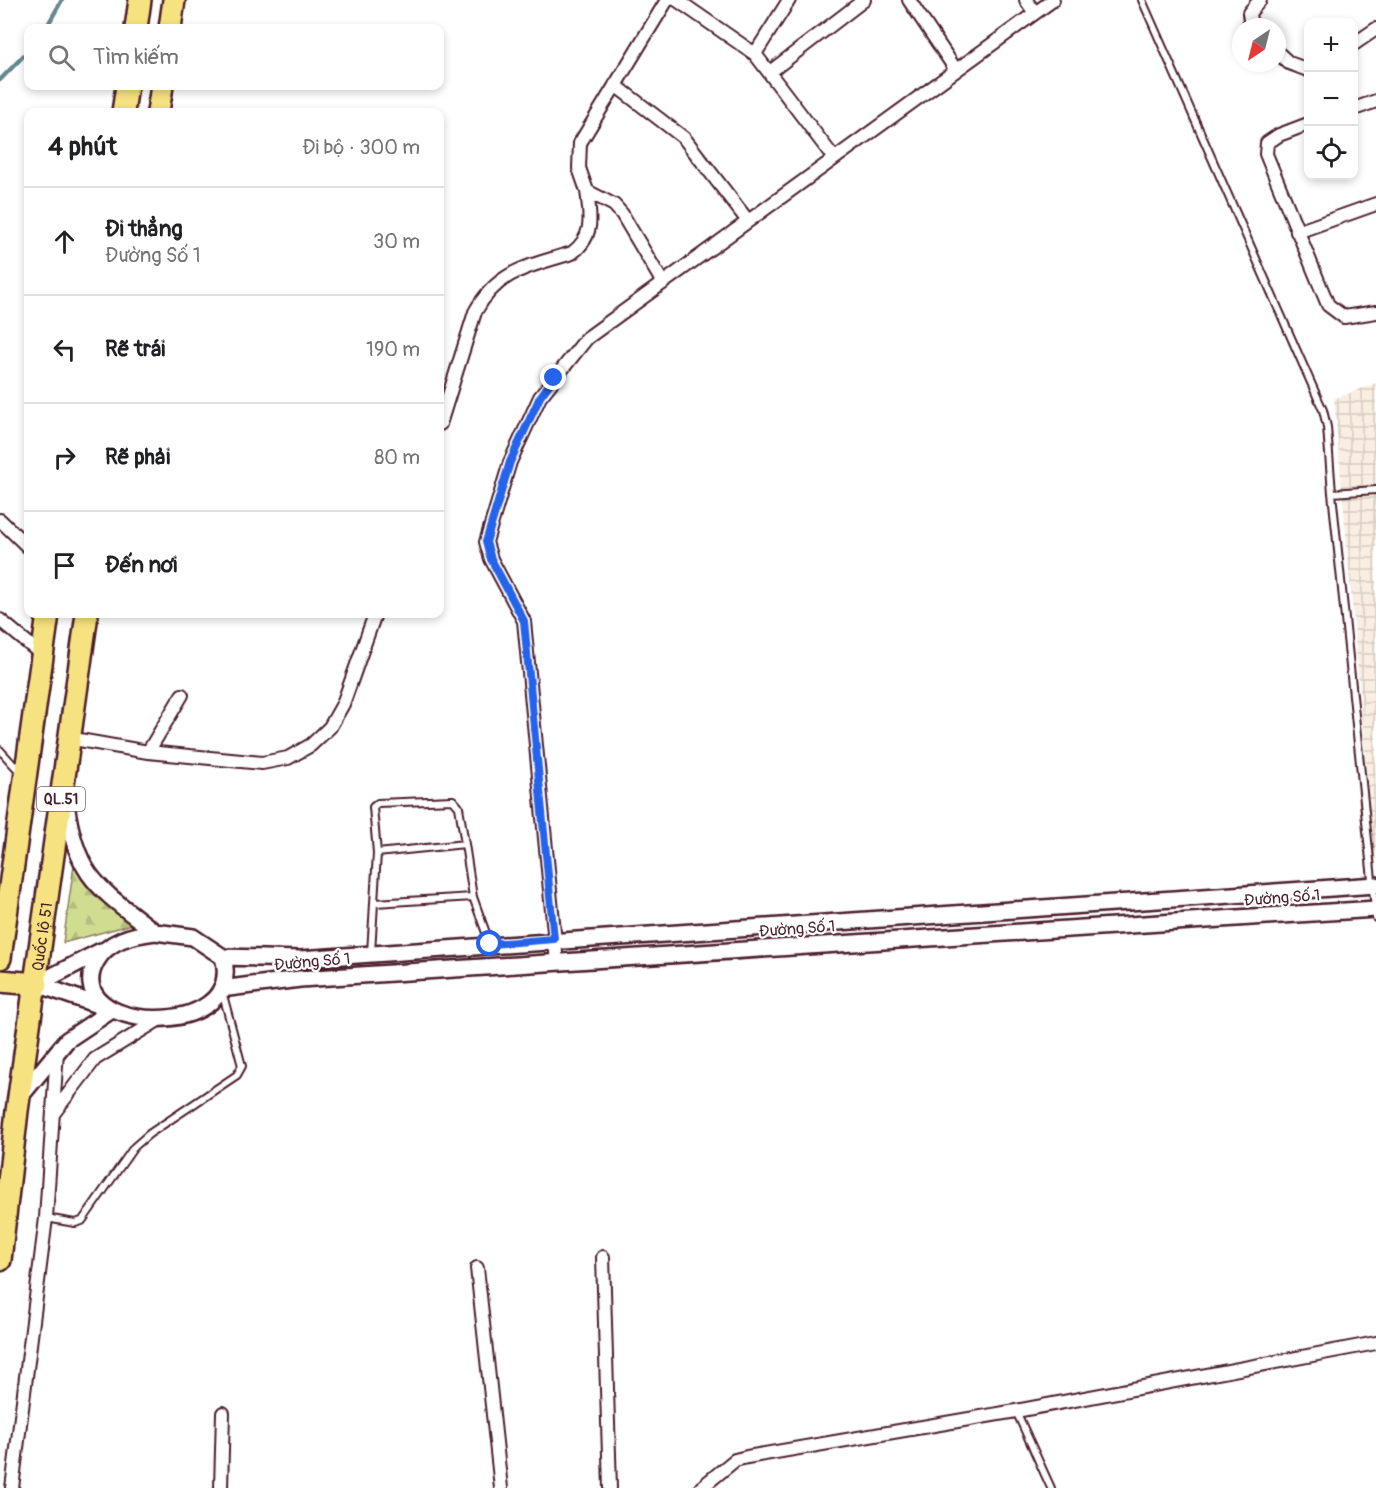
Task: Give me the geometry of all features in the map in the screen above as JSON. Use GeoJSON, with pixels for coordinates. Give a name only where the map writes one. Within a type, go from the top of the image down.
{"type":"FeatureCollection","features":[{"type":"Feature","properties":{"kind":"highway"},"geometry":{"type":"LineString","coordinates":[[137,24],[140,0]]}},
{"type":"Feature","properties":{"kind":"highway"},"geometry":{"type":"LineString","coordinates":[[171,24],[174,0]]}},
{"type":"Feature","properties":{"kind":"highway"},"geometry":{"type":"LineString","coordinates":[[124,108],[126,90]]}},
{"type":"Feature","properties":{"kind":"highway"},"geometry":{"type":"LineString","coordinates":[[159,108],[161,90]]}},
{"type":"Feature","properties":{"kind":"highway","name":"QL.51"},"geometry":{"type":"LineString","coordinates":[[0,958],[47,618]]}},
{"type":"Feature","properties":{"kind":"highway","name":"Quốc lộ 51"},"geometry":{"type":"LineString","coordinates":[[0,1260],[68,738],[86,618]]}},
{"type":"Feature","properties":{"kind":"highway"},"geometry":{"type":"LineString","coordinates":[[0,981],[37,984]]}},
{"type":"Feature","properties":{"kind":"street"},"geometry":{"type":"LineString","coordinates":[[444,411],[475,312],[484,296],[497,282],[513,272],[572,253],[581,247],[590,228],[587,191],[579,168],[580,143],[667,0]]}},
{"type":"Feature","properties":{"kind":"street"},"geometry":{"type":"LineString","coordinates":[[677,0],[755,54],[834,158]]}},
{"type":"Feature","properties":{"kind":"street"},"geometry":{"type":"LineString","coordinates":[[755,54],[789,0]]}},
{"type":"Feature","properties":{"kind":"street"},"geometry":{"type":"LineString","coordinates":[[770,72],[864,0]]}},
{"type":"Feature","properties":{"kind":"street"},"geometry":{"type":"LineString","coordinates":[[909,0],[956,70]]}},
{"type":"Feature","properties":{"kind":"street"},"geometry":{"type":"LineString","coordinates":[[1026,0],[1035,13]]}},
{"type":"Feature","properties":{"kind":"street"},"geometry":{"type":"LineString","coordinates":[[557,963],[524,621],[491,559],[486,542],[510,462],[540,397],[587,338],[1053,0]]}},
{"type":"Feature","properties":{"kind":"street"},"geometry":{"type":"LineString","coordinates":[[1250,18],[1249,13],[1260,0]]}},
{"type":"Feature","properties":{"kind":"street"},"geometry":{"type":"LineString","coordinates":[[1358,41],[1376,29]]}},
{"type":"Feature","properties":{"kind":"street"},"geometry":{"type":"LineString","coordinates":[[1286,60],[1304,68]]}},
{"type":"Feature","properties":{"kind":"street"},"geometry":{"type":"LineString","coordinates":[[615,85],[684,138],[748,221]]}},
{"type":"Feature","properties":{"kind":"street"},"geometry":{"type":"LineString","coordinates":[[1358,107],[1376,101]]}},
{"type":"Feature","properties":{"kind":"street"},"geometry":{"type":"LineString","coordinates":[[1304,126],[1279,135],[1267,143],[1266,154],[1328,305],[1344,317],[1376,312]]}},
{"type":"Feature","properties":{"kind":"street"},"geometry":{"type":"LineString","coordinates":[[587,191],[614,205],[622,214],[663,283]]}},
{"type":"Feature","properties":{"kind":"street"},"geometry":{"type":"LineString","coordinates":[[1297,232],[1376,204]]}},
{"type":"Feature","properties":{"kind":"street"},"geometry":{"type":"LineString","coordinates":[[0,520],[24,543]]}},
{"type":"Feature","properties":{"kind":"street"},"geometry":{"type":"LineString","coordinates":[[68,738],[148,752],[262,763],[288,758],[311,745],[330,727],[343,704],[374,618]]}},
{"type":"Feature","properties":{"kind":"street"},"geometry":{"type":"LineString","coordinates":[[0,620],[41,654]]}},
{"type":"Feature","properties":{"kind":"street"},"geometry":{"type":"LineString","coordinates":[[148,752],[182,695]]}},
{"type":"Feature","properties":{"kind":"street"},"geometry":{"type":"LineString","coordinates":[[63,781],[76,851],[90,878],[155,932]]}},
{"type":"Feature","properties":{"kind":"street","name":"Đường Số 1"},"geometry":{"type":"LineString","coordinates":[[223,957],[300,959],[554,939],[933,917],[1374,885]]}},
{"type":"Feature","properties":{"kind":"street","name":"Đường Số 1"},"geometry":{"type":"LineString","coordinates":[[221,989],[300,979],[1376,912]]}},
{"type":"Feature","properties":{"kind":"street"},"geometry":{"type":"LineString","coordinates":[[155,932],[194,937],[223,957],[227,973],[221,989],[194,1011],[160,1019],[141,1018],[112,1010],[37,984],[128,937],[155,932]]}},
{"type":"Feature","properties":{"kind":"street"},"geometry":{"type":"LineString","coordinates":[[107,948],[95,965],[90,982],[96,997],[112,1010]]}},
{"type":"Feature","properties":{"kind":"street"},"geometry":{"type":"LineString","coordinates":[[20,1098],[57,1051],[80,1030],[112,1010]]}},
{"type":"Feature","properties":{"kind":"street"},"geometry":{"type":"LineString","coordinates":[[52,1115],[95,1059],[160,1019]]}},
{"type":"Feature","properties":{"kind":"street"},"geometry":{"type":"LineString","coordinates":[[12,1488],[46,1218],[57,1051]]}},
{"type":"Feature","properties":{"kind":"street"},"geometry":{"type":"LineString","coordinates":[[603,1257],[610,1488]]}},
{"type":"Feature","properties":{"kind":"street"},"geometry":{"type":"LineString","coordinates":[[477,1268],[501,1488]]}},
{"type":"Feature","properties":{"kind":"street"},"geometry":{"type":"LineString","coordinates":[[701,1488],[735,1460],[747,1457],[1016,1411],[1376,1343]]}},
{"type":"Feature","properties":{"kind":"street"},"geometry":{"type":"LineString","coordinates":[[221,1488],[223,1413]]}},
{"type":"Feature","properties":{"kind":"lane"},"geometry":{"type":"LineString","coordinates":[[1142,0],[1323,410],[1327,427],[1376,912]]}},
{"type":"Feature","properties":{"kind":"lane"},"geometry":{"type":"LineString","coordinates":[[1332,493],[1376,490]]}},
{"type":"Feature","properties":{"kind":"lane"},"geometry":{"type":"LineString","coordinates":[[0,750],[25,776]]}},
{"type":"Feature","properties":{"kind":"lane"},"geometry":{"type":"LineString","coordinates":[[370,953],[377,853],[373,807],[378,803],[453,800],[459,807],[472,897],[490,944]]}},
{"type":"Feature","properties":{"kind":"lane"},"geometry":{"type":"LineString","coordinates":[[377,853],[465,844]]}},
{"type":"Feature","properties":{"kind":"lane"},"geometry":{"type":"LineString","coordinates":[[375,903],[472,897]]}},
{"type":"Feature","properties":{"kind":"lane"},"geometry":{"type":"LineString","coordinates":[[46,1218],[75,1223],[82,1221],[134,1147],[149,1134],[237,1075],[242,1066],[221,989]]}},
{"type":"Feature","properties":{"kind":"lane"},"geometry":{"type":"LineString","coordinates":[[1016,1411],[1051,1488]]}},
{"type":"Feature","properties":{"kind":"shaded area"},"geometry":{"type":"Polygon","coordinates":[[[1376,383],[1376,876],[1334,399],[1376,383]]]}},
{"type":"Feature","properties":{"kind":"green space"},"geometry":{"type":"Polygon","coordinates":[[[74,865],[131,921],[129,925],[63,943],[74,865]]]}},
{"type":"Feature","properties":{"kind":"waterway"},"geometry":{"type":"LineString","coordinates":[[48,24],[62,0]]}},
{"type":"Feature","properties":{"kind":"waterway"},"geometry":{"type":"LineString","coordinates":[[0,80],[24,55]]}},
{"type":"Feature","properties":{"kind":"route"},"geometry":{"type":"LineString","coordinates":[[490,944],[554,939],[524,621],[491,559],[486,542],[510,462],[540,397],[554,378]]}}]}
